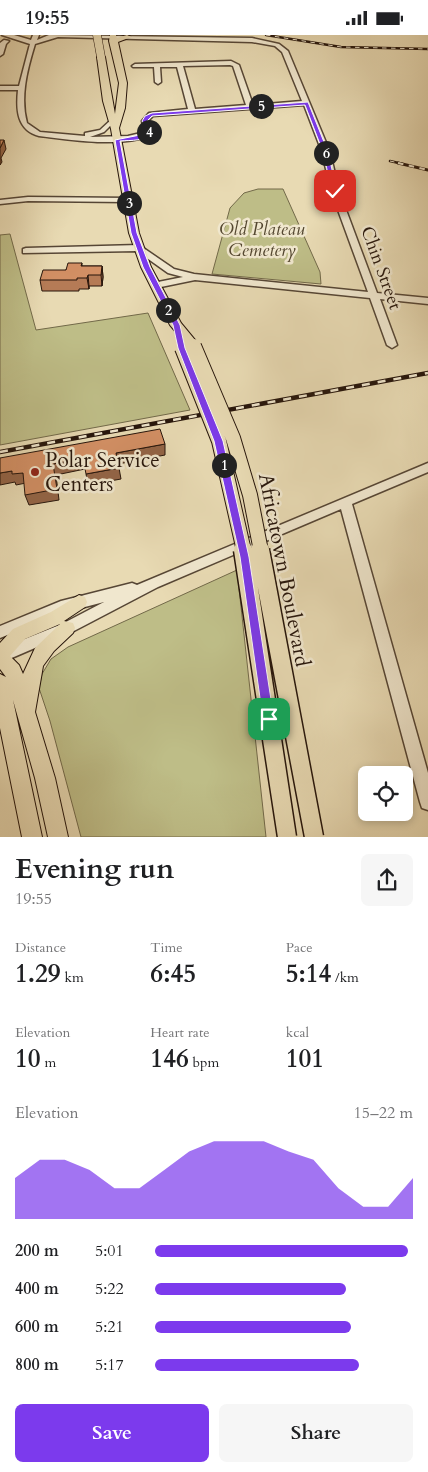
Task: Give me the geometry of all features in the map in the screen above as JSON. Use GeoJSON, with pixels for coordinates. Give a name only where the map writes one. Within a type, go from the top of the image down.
{"type":"FeatureCollection","features":[{"type":"Feature","properties":{"kind":"main road"},"geometry":{"type":"LineString","coordinates":[[98,35],[105,57]]}},
{"type":"Feature","properties":{"kind":"main road"},"geometry":{"type":"LineString","coordinates":[[105,57],[110,37]]}},
{"type":"Feature","properties":{"kind":"main road"},"geometry":{"type":"LineString","coordinates":[[110,37],[127,37]]}},
{"type":"Feature","properties":{"kind":"main road"},"geometry":{"type":"LineString","coordinates":[[110,37],[123,83],[121,108],[114,124]]}},
{"type":"Feature","properties":{"kind":"main road","name":"Africatown Boulevard"},"geometry":{"type":"LineString","coordinates":[[105,57],[106,101],[114,124],[134,233],[156,285],[233,438],[250,495],[314,837]]}},
{"type":"Feature","properties":{"kind":"main road","name":"Africatown Boulevard"},"geometry":{"type":"LineString","coordinates":[[188,347],[218,441],[244,557],[287,837]]}},
{"type":"Feature","properties":{"kind":"main road"},"geometry":{"type":"LineString","coordinates":[[58,837],[45,778],[28,717],[13,671],[0,656],[19,635],[57,617],[79,602]]}},
{"type":"Feature","properties":{"kind":"main road"},"geometry":{"type":"LineString","coordinates":[[28,717],[28,684],[33,666],[48,644],[67,628]]}},
{"type":"Feature","properties":{"kind":"main road"},"geometry":{"type":"LineString","coordinates":[[0,683],[4,718],[32,837]]}},
{"type":"Feature","properties":{"kind":"street"},"geometry":{"type":"LineString","coordinates":[[36,35],[22,88],[22,119],[27,127],[39,134],[117,140],[138,138],[147,135],[149,131],[145,121],[149,115],[307,103]]}},
{"type":"Feature","properties":{"kind":"street"},"geometry":{"type":"LineString","coordinates":[[52,35],[110,37]]}},
{"type":"Feature","properties":{"kind":"street"},"geometry":{"type":"LineString","coordinates":[[0,55],[6,38],[20,38],[33,43],[58,35]]}},
{"type":"Feature","properties":{"kind":"street","name":"Chin Street"},"geometry":{"type":"LineString","coordinates":[[127,37],[252,40],[277,45],[285,51],[326,152],[335,191],[392,345]]}},
{"type":"Feature","properties":{"kind":"street"},"geometry":{"type":"LineString","coordinates":[[135,65],[231,63],[236,65],[250,107]]}},
{"type":"Feature","properties":{"kind":"street"},"geometry":{"type":"LineString","coordinates":[[157,65],[158,82]]}},
{"type":"Feature","properties":{"kind":"street"},"geometry":{"type":"LineString","coordinates":[[180,65],[192,111]]}},
{"type":"Feature","properties":{"kind":"street"},"geometry":{"type":"LineString","coordinates":[[0,88],[22,88]]}},
{"type":"Feature","properties":{"kind":"street"},"geometry":{"type":"LineString","coordinates":[[79,137],[102,131],[114,124]]}},
{"type":"Feature","properties":{"kind":"street"},"geometry":{"type":"LineString","coordinates":[[0,202],[28,199],[128,200]]}},
{"type":"Feature","properties":{"kind":"street"},"geometry":{"type":"LineString","coordinates":[[26,251],[140,248],[171,271],[194,277],[428,301]]}},
{"type":"Feature","properties":{"kind":"street"},"geometry":{"type":"LineString","coordinates":[[156,285],[194,277]]}},
{"type":"Feature","properties":{"kind":"street"},"geometry":{"type":"LineString","coordinates":[[0,656],[67,628],[153,583],[428,467]]}},
{"type":"Feature","properties":{"kind":"street"},"geometry":{"type":"LineString","coordinates":[[345,502],[428,802]]}},
{"type":"Feature","properties":{"kind":"street"},"geometry":{"type":"LineString","coordinates":[[0,633],[61,607],[153,583]]}},
{"type":"Feature","properties":{"kind":"green space","name":"Old Plateau Cemetery"},"geometry":{"type":"Polygon","coordinates":[[[258,189],[283,189],[320,272],[321,284],[212,274],[230,208],[244,193],[258,189]]]}},
{"type":"Feature","properties":{"kind":"green space"},"geometry":{"type":"Polygon","coordinates":[[[10,234],[36,330],[148,313],[190,410],[0,445],[0,235],[10,234]]]}},
{"type":"Feature","properties":{"kind":"green space"},"geometry":{"type":"Polygon","coordinates":[[[237,570],[266,837],[81,837],[50,721],[39,688],[42,674],[51,659],[68,647],[237,570]]]}},
{"type":"Feature","properties":{"kind":"building"},"geometry":{"type":"Polygon","coordinates":[[[0,140],[4,140],[0,148],[0,140]]]}},
{"type":"Feature","properties":{"kind":"building"},"geometry":{"type":"Polygon","coordinates":[[[68,263],[82,263],[81,266],[102,266],[101,275],[88,275],[87,278],[77,278],[77,280],[40,280],[43,270],[66,270],[68,263]]]}},
{"type":"Feature","properties":{"kind":"building"},"geometry":{"type":"Polygon","coordinates":[[[160,429],[165,444],[116,453],[119,468],[86,474],[83,458],[53,464],[57,489],[25,495],[23,473],[12,474],[12,471],[0,473],[0,458],[160,429]]]}},
{"type":"Feature","properties":{"kind":"railway"},"geometry":{"type":"LineString","coordinates":[[266,35],[341,47],[428,49]]}},
{"type":"Feature","properties":{"kind":"railway"},"geometry":{"type":"LineString","coordinates":[[390,161],[403,164]]}},
{"type":"Feature","properties":{"kind":"railway"},"geometry":{"type":"LineString","coordinates":[[398,163],[428,170]]}},
{"type":"Feature","properties":{"kind":"railway"},"geometry":{"type":"LineString","coordinates":[[0,452],[428,373]]}},
{"type":"Feature","properties":{"kind":"place","name":"Polar Service Centers"},"geometry":{"type":"Point","coordinates":[35,472]}},
{"type":"Feature","properties":{"kind":"route"},"geometry":{"type":"LineString","coordinates":[[269,719],[244,557],[218,441],[182,348],[176,325],[146,267],[134,233],[117,140],[147,135],[149,131],[145,119],[152,114],[307,103],[326,152],[335,191]]}}]}
